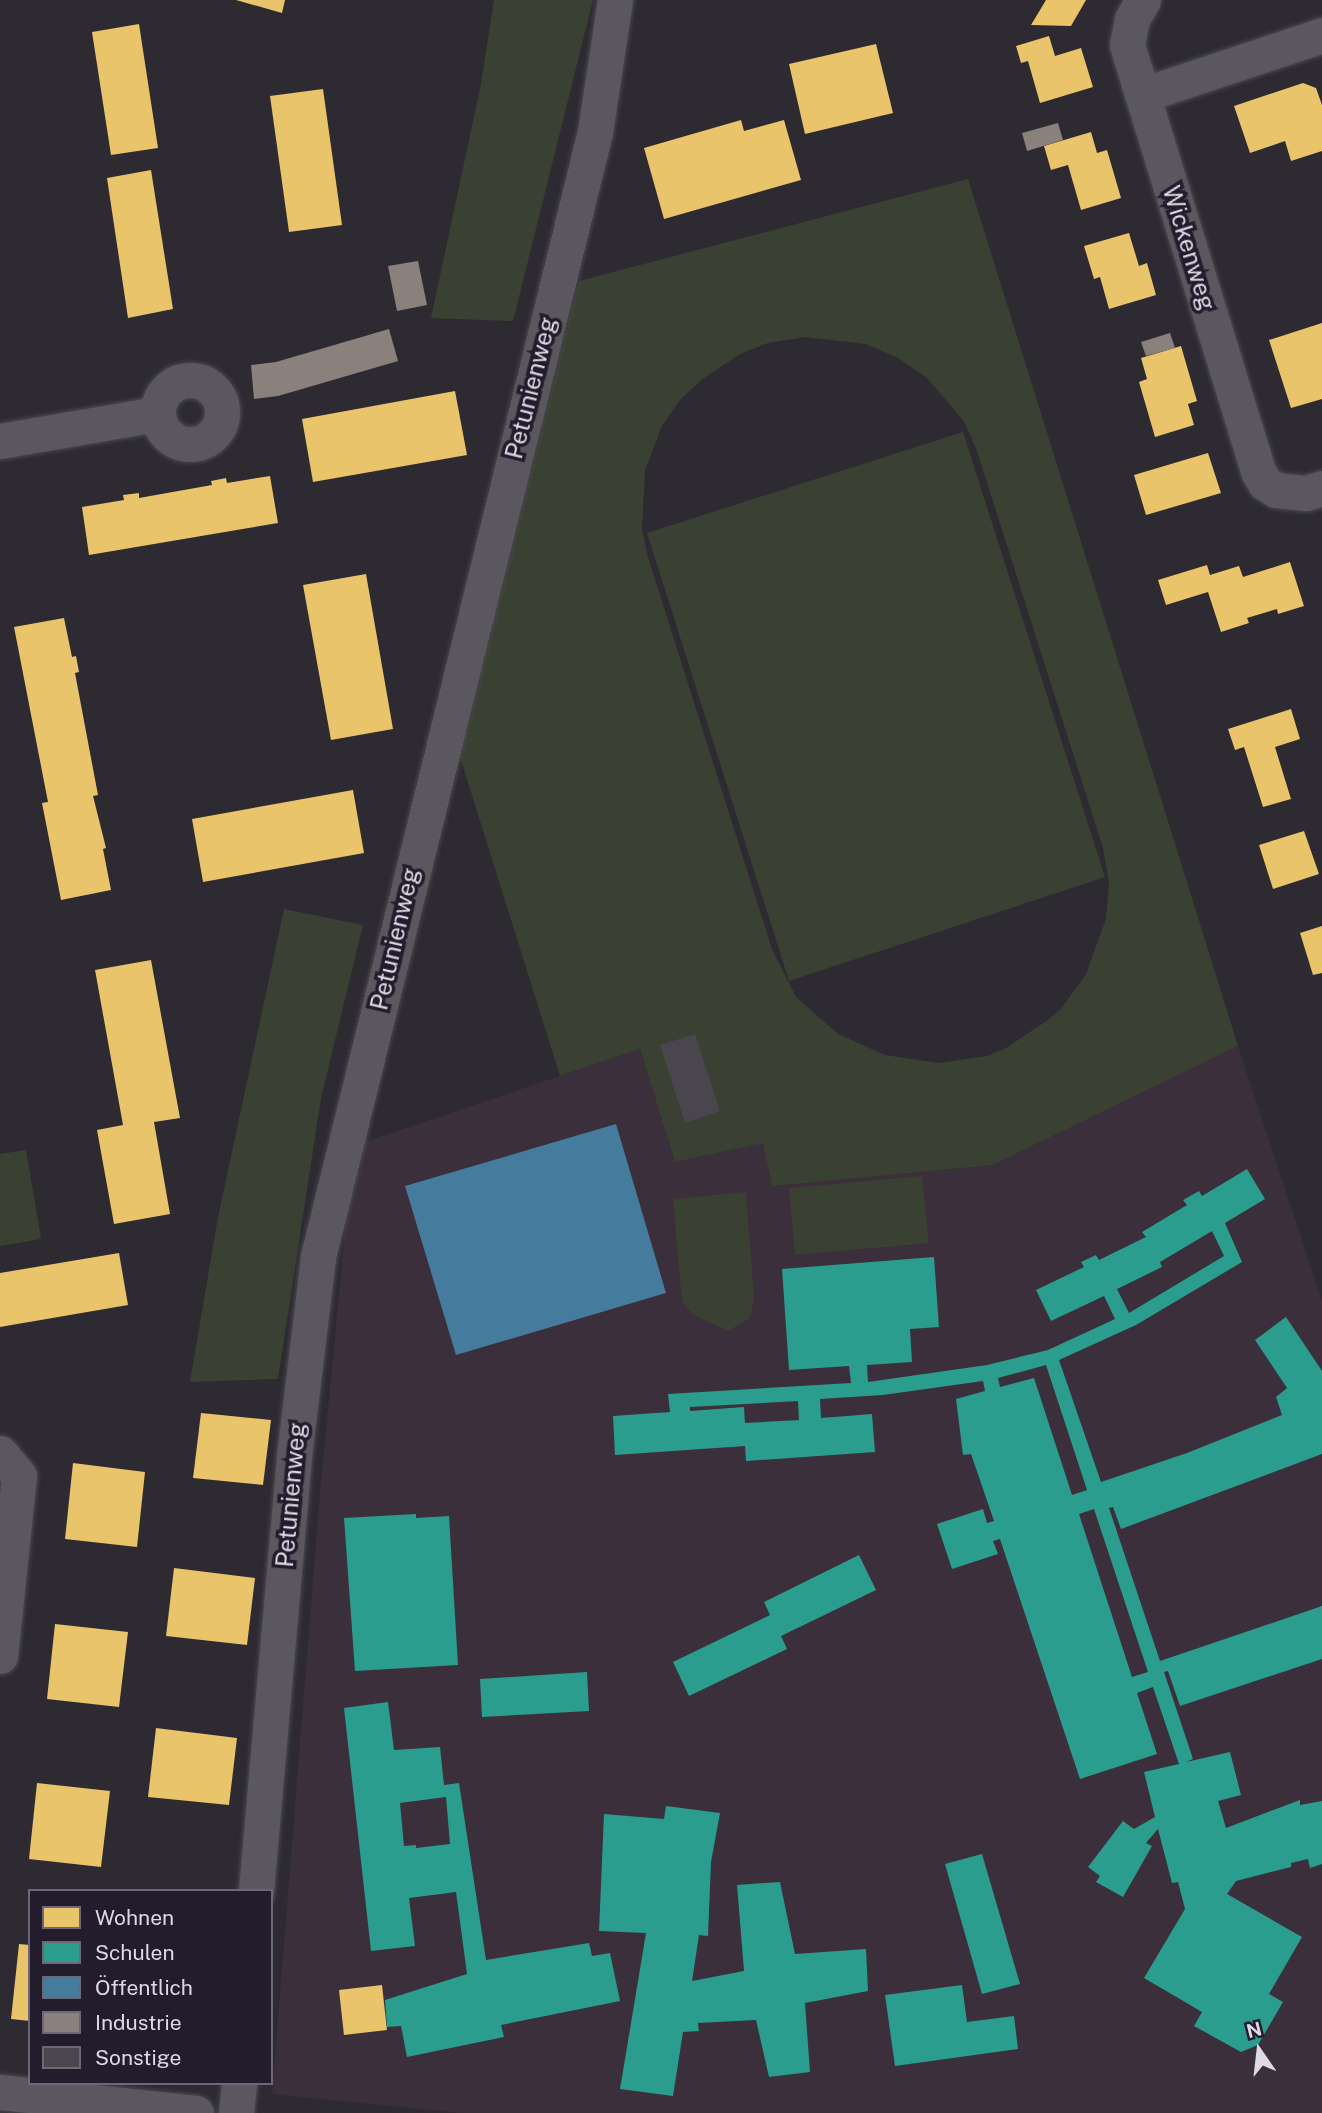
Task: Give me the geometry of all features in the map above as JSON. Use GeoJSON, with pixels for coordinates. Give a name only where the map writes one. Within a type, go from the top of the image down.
{"type":"FeatureCollection","features":[{"type":"Feature","properties":{"kind":"street","name":"Petunienweg"},"geometry":{"type":"LineString","coordinates":[[256,1889],[296,1433],[318,1257],[594,132],[615,0]]}},
{"type":"Feature","properties":{"kind":"street","name":"Wickenweg"},"geometry":{"type":"LineString","coordinates":[[1143,0],[1132,19],[1127,45],[1259,473],[1276,491],[1306,493],[1322,488]]}},
{"type":"Feature","properties":{"kind":"street"},"geometry":{"type":"LineString","coordinates":[[1142,95],[1322,35]]}},
{"type":"Feature","properties":{"kind":"street"},"geometry":{"type":"LineString","coordinates":[[0,441],[157,414]]}},
{"type":"Feature","properties":{"kind":"street"},"geometry":{"type":"LineString","coordinates":[[0,1452],[19,1476],[0,1656]]}},
{"type":"Feature","properties":{"kind":"street"},"geometry":{"type":"LineString","coordinates":[[236,2113],[239,2085]]}},
{"type":"Feature","properties":{"kind":"street"},"geometry":{"type":"LineString","coordinates":[[0,2092],[196,2113]]}},
{"type":"Feature","properties":{"kind":"shaded area"},"geometry":{"type":"Polygon","coordinates":[[[1238,1046],[1322,1301],[1322,2113],[460,2113],[272,2094],[320,1493],[353,1146],[640,1049],[675,1162],[763,1142],[772,1185],[993,1165],[1238,1046]]]}},
{"type":"Feature","properties":{"kind":"green space"},"geometry":{"type":"Polygon","coordinates":[[[494,0],[593,0],[513,321],[431,318],[481,84],[494,0]]]}},
{"type":"Feature","properties":{"kind":"green space"},"geometry":{"type":"Polygon","coordinates":[[[968,179],[1238,1046],[993,1165],[772,1186],[763,1143],[675,1162],[640,1049],[560,1076],[460,757],[548,394],[579,281],[968,179]],[[805,337],[768,343],[740,354],[701,380],[679,401],[662,426],[645,470],[642,529],[648,557],[772,949],[796,997],[838,1034],[885,1055],[939,1063],[987,1056],[1006,1048],[1061,1009],[1086,974],[1106,919],[1109,883],[1103,848],[977,451],[964,421],[927,378],[898,358],[866,344],[805,337]]]}},
{"type":"Feature","properties":{"kind":"green space"},"geometry":{"type":"Polygon","coordinates":[[[963,432],[1105,877],[789,981],[647,533],[963,432]]]}},
{"type":"Feature","properties":{"kind":"green space"},"geometry":{"type":"Polygon","coordinates":[[[284,909],[363,925],[321,1098],[278,1379],[190,1382],[218,1217],[284,909]]]}},
{"type":"Feature","properties":{"kind":"green space"},"geometry":{"type":"Polygon","coordinates":[[[26,1150],[41,1239],[0,1246],[0,1154],[26,1150]]]}},
{"type":"Feature","properties":{"kind":"green space"},"geometry":{"type":"Polygon","coordinates":[[[922,1176],[929,1243],[795,1255],[789,1188],[922,1176]]]}},
{"type":"Feature","properties":{"kind":"green space"},"geometry":{"type":"Polygon","coordinates":[[[746,1192],[754,1297],[750,1318],[728,1331],[694,1315],[682,1302],[673,1199],[746,1192]]]}},
{"type":"Feature","properties":{"kind":"building: Wohnen"},"geometry":{"type":"Polygon","coordinates":[[[236,0],[285,0],[282,13],[236,0]]]}},
{"type":"Feature","properties":{"kind":"building: Wohnen"},"geometry":{"type":"Polygon","coordinates":[[[1046,0],[1086,0],[1071,26],[1031,25],[1046,0]]]}},
{"type":"Feature","properties":{"kind":"building: Wohnen"},"geometry":{"type":"Polygon","coordinates":[[[139,24],[158,148],[111,155],[92,32],[139,24]]]}},
{"type":"Feature","properties":{"kind":"building: Wohnen"},"geometry":{"type":"Polygon","coordinates":[[[1049,36],[1055,56],[1081,48],[1093,87],[1040,103],[1028,61],[1021,63],[1016,46],[1049,36]]]}},
{"type":"Feature","properties":{"kind":"building: Wohnen"},"geometry":{"type":"Polygon","coordinates":[[[876,44],[893,113],[805,134],[789,64],[876,44]]]}},
{"type":"Feature","properties":{"kind":"building: Wohnen"},"geometry":{"type":"Polygon","coordinates":[[[1303,83],[1316,88],[1322,105],[1322,151],[1291,161],[1285,141],[1250,153],[1234,106],[1303,83]]]}},
{"type":"Feature","properties":{"kind":"building: Wohnen"},"geometry":{"type":"Polygon","coordinates":[[[323,89],[342,225],[289,232],[270,96],[323,89]]]}},
{"type":"Feature","properties":{"kind":"building: Wohnen"},"geometry":{"type":"Polygon","coordinates":[[[741,120],[744,131],[784,120],[801,180],[664,219],[644,148],[741,120]]]}},
{"type":"Feature","properties":{"kind":"building: Wohnen"},"geometry":{"type":"Polygon","coordinates":[[[1091,132],[1097,153],[1107,150],[1121,198],[1081,210],[1068,165],[1051,170],[1044,146],[1091,132]]]}},
{"type":"Feature","properties":{"kind":"building: Wohnen"},"geometry":{"type":"Polygon","coordinates":[[[151,170],[173,309],[128,318],[107,178],[151,170]]]}},
{"type":"Feature","properties":{"kind":"building: Wohnen"},"geometry":{"type":"Polygon","coordinates":[[[1129,233],[1139,266],[1147,263],[1156,295],[1109,309],[1100,277],[1094,279],[1084,246],[1129,233]]]}},
{"type":"Feature","properties":{"kind":"building: Wohnen"},"geometry":{"type":"Polygon","coordinates":[[[1322,323],[1322,399],[1291,408],[1269,340],[1322,323]]]}},
{"type":"Feature","properties":{"kind":"building: Wohnen"},"geometry":{"type":"Polygon","coordinates":[[[1181,346],[1197,401],[1188,404],[1194,425],[1155,437],[1139,382],[1147,379],[1141,358],[1181,346]]]}},
{"type":"Feature","properties":{"kind":"building: Wohnen"},"geometry":{"type":"Polygon","coordinates":[[[455,391],[467,455],[313,482],[302,419],[455,391]]]}},
{"type":"Feature","properties":{"kind":"building: Wohnen"},"geometry":{"type":"Polygon","coordinates":[[[1208,453],[1221,493],[1146,515],[1134,475],[1208,453]]]}},
{"type":"Feature","properties":{"kind":"building: Wohnen"},"geometry":{"type":"Polygon","coordinates":[[[270,476],[278,523],[89,555],[82,507],[124,500],[123,495],[139,493],[139,498],[212,485],[211,481],[226,478],[227,483],[270,476]]]}},
{"type":"Feature","properties":{"kind":"building: Wohnen"},"geometry":{"type":"Polygon","coordinates":[[[1290,562],[1304,606],[1278,614],[1277,609],[1247,618],[1249,623],[1221,632],[1208,592],[1166,605],[1158,580],[1207,565],[1210,575],[1239,566],[1243,577],[1290,562]]]}},
{"type":"Feature","properties":{"kind":"building: Wohnen"},"geometry":{"type":"Polygon","coordinates":[[[366,574],[393,729],[331,740],[303,585],[366,574]]]}},
{"type":"Feature","properties":{"kind":"building: Wohnen"},"geometry":{"type":"Polygon","coordinates":[[[64,618],[72,657],[76,656],[79,672],[75,673],[98,795],[93,796],[106,848],[103,849],[111,890],[61,900],[42,803],[48,802],[14,627],[64,618]]]}},
{"type":"Feature","properties":{"kind":"building: Wohnen"},"geometry":{"type":"Polygon","coordinates":[[[1291,709],[1300,739],[1275,747],[1291,799],[1263,807],[1244,747],[1235,750],[1228,729],[1291,709]]]}},
{"type":"Feature","properties":{"kind":"building: Wohnen"},"geometry":{"type":"Polygon","coordinates":[[[353,790],[364,853],[203,882],[192,819],[353,790]]]}},
{"type":"Feature","properties":{"kind":"building: Wohnen"},"geometry":{"type":"Polygon","coordinates":[[[1304,831],[1319,874],[1273,889],[1259,845],[1304,831]]]}},
{"type":"Feature","properties":{"kind":"building: Wohnen"},"geometry":{"type":"Polygon","coordinates":[[[1322,926],[1322,973],[1313,975],[1300,933],[1322,926]]]}},
{"type":"Feature","properties":{"kind":"building: Wohnen"},"geometry":{"type":"Polygon","coordinates":[[[151,960],[180,1118],[154,1122],[170,1214],[114,1224],[97,1130],[123,1125],[95,970],[151,960]]]}},
{"type":"Feature","properties":{"kind":"building: Wohnen"},"geometry":{"type":"Polygon","coordinates":[[[119,1253],[128,1305],[0,1327],[0,1273],[119,1253]]]}},
{"type":"Feature","properties":{"kind":"building: Wohnen"},"geometry":{"type":"Polygon","coordinates":[[[201,1413],[271,1420],[263,1485],[193,1478],[201,1413]]]}},
{"type":"Feature","properties":{"kind":"building: Wohnen"},"geometry":{"type":"Polygon","coordinates":[[[73,1463],[145,1472],[137,1547],[65,1539],[73,1463]]]}},
{"type":"Feature","properties":{"kind":"building: Wohnen"},"geometry":{"type":"Polygon","coordinates":[[[174,1568],[255,1578],[247,1645],[166,1636],[174,1568]]]}},
{"type":"Feature","properties":{"kind":"building: Wohnen"},"geometry":{"type":"Polygon","coordinates":[[[55,1624],[128,1632],[119,1707],[47,1699],[55,1624]]]}},
{"type":"Feature","properties":{"kind":"building: Wohnen"},"geometry":{"type":"Polygon","coordinates":[[[156,1728],[237,1738],[229,1805],[148,1797],[156,1728]]]}},
{"type":"Feature","properties":{"kind":"building: Wohnen"},"geometry":{"type":"Polygon","coordinates":[[[37,1783],[110,1791],[101,1867],[29,1859],[37,1783]]]}},
{"type":"Feature","properties":{"kind":"building: Wohnen"},"geometry":{"type":"Polygon","coordinates":[[[19,1944],[28,1945],[28,2021],[11,2019],[19,1944]]]}},
{"type":"Feature","properties":{"kind":"building: Wohnen"},"geometry":{"type":"Polygon","coordinates":[[[382,1985],[387,2030],[344,2035],[339,1990],[382,1985]]]}},
{"type":"Feature","properties":{"kind":"building: Schulen"},"geometry":{"type":"Polygon","coordinates":[[[1247,1169],[1265,1199],[1225,1223],[1242,1262],[1136,1325],[1059,1360],[1101,1482],[1187,1453],[1282,1415],[1276,1397],[1287,1388],[1255,1340],[1286,1317],[1322,1371],[1322,1454],[1121,1529],[1113,1507],[1109,1508],[1160,1661],[1322,1606],[1322,1659],[1180,1706],[1168,1671],[1164,1672],[1193,1759],[1186,1762],[1230,1752],[1241,1795],[1218,1801],[1226,1828],[1300,1800],[1300,1805],[1322,1801],[1322,1864],[1310,1868],[1308,1859],[1291,1863],[1291,1867],[1236,1881],[1227,1894],[1302,1937],[1269,1994],[1283,2002],[1258,2045],[1241,2052],[1194,2026],[1202,2012],[1144,1978],[1185,1909],[1178,1882],[1172,1883],[1158,1829],[1146,1843],[1152,1846],[1123,1897],[1096,1882],[1100,1876],[1088,1867],[1123,1821],[1134,1829],[1155,1817],[1144,1772],[1179,1764],[1153,1687],[1137,1693],[1157,1754],[1080,1779],[1000,1539],[993,1541],[998,1554],[952,1569],[937,1524],[983,1509],[987,1523],[994,1521],[971,1454],[963,1455],[956,1399],[985,1391],[983,1381],[883,1395],[820,1399],[821,1418],[872,1414],[875,1452],[746,1461],[745,1446],[615,1455],[613,1416],[670,1412],[668,1394],[851,1383],[849,1366],[789,1370],[782,1269],[934,1257],[939,1327],[910,1329],[912,1362],[867,1365],[868,1382],[987,1365],[1048,1350],[1115,1319],[1104,1296],[1051,1321],[1036,1290],[1084,1267],[1081,1262],[1096,1255],[1099,1260],[1146,1237],[1142,1232],[1187,1205],[1183,1200],[1199,1191],[1202,1196],[1247,1169]],[[1212,1231],[1160,1262],[1162,1267],[1117,1289],[1129,1313],[1224,1256],[1212,1231]],[[1046,1365],[998,1378],[1000,1387],[1034,1378],[1072,1495],[1087,1490],[1046,1365]],[[798,1401],[690,1407],[690,1411],[744,1407],[745,1423],[799,1420],[798,1401]],[[1094,1509],[1079,1514],[1132,1677],[1148,1672],[1094,1509]]]}},
{"type":"Feature","properties":{"kind":"building: Schulen"},"geometry":{"type":"Polygon","coordinates":[[[416,1514],[416,1518],[449,1516],[458,1665],[355,1671],[344,1518],[416,1514]]]}},
{"type":"Feature","properties":{"kind":"building: Schulen"},"geometry":{"type":"Polygon","coordinates":[[[859,1555],[876,1590],[781,1636],[787,1649],[689,1696],[673,1662],[770,1615],[764,1602],[859,1555]]]}},
{"type":"Feature","properties":{"kind":"building: Schulen"},"geometry":{"type":"Polygon","coordinates":[[[587,1672],[589,1711],[482,1717],[480,1679],[587,1672]]]}},
{"type":"Feature","properties":{"kind":"building: Schulen"},"geometry":{"type":"Polygon","coordinates":[[[388,1702],[394,1750],[440,1747],[444,1785],[459,1783],[486,1960],[589,1943],[592,1956],[610,1953],[620,2001],[501,2025],[504,2037],[407,2057],[401,2026],[387,2027],[385,2000],[467,1974],[456,1892],[409,1898],[415,1946],[371,1951],[344,1708],[388,1702]],[[446,1797],[400,1803],[404,1846],[416,1845],[416,1848],[450,1844],[446,1797]]]}},
{"type":"Feature","properties":{"kind":"building: Schulen"},"geometry":{"type":"Polygon","coordinates":[[[666,1806],[720,1813],[711,1862],[708,1936],[699,1935],[692,1981],[744,1971],[737,1885],[780,1882],[795,1954],[866,1949],[868,1991],[805,2003],[810,2072],[769,2077],[756,2020],[698,2023],[699,2031],[683,2032],[673,2096],[620,2089],[646,1933],[599,1931],[604,1814],[664,1819],[666,1806]]]}},
{"type":"Feature","properties":{"kind":"building: Schulen"},"geometry":{"type":"Polygon","coordinates":[[[982,1854],[1020,1984],[982,1994],[945,1864],[982,1854]]]}},
{"type":"Feature","properties":{"kind":"building: Schulen"},"geometry":{"type":"Polygon","coordinates":[[[962,1985],[967,2022],[1014,2016],[1018,2049],[895,2066],[885,1995],[962,1985]]]}},
{"type":"Feature","properties":{"kind":"building: Öffentlich"},"geometry":{"type":"Polygon","coordinates":[[[616,1124],[666,1293],[456,1355],[405,1186],[616,1124]]]}},
{"type":"Feature","properties":{"kind":"building: Industrie"},"geometry":{"type":"Polygon","coordinates":[[[1058,123],[1063,140],[1027,151],[1022,133],[1058,123]]]}},
{"type":"Feature","properties":{"kind":"building: Industrie"},"geometry":{"type":"Polygon","coordinates":[[[418,261],[427,305],[397,311],[388,266],[418,261]]]}},
{"type":"Feature","properties":{"kind":"building: Industrie"},"geometry":{"type":"Polygon","coordinates":[[[389,329],[398,361],[278,396],[254,399],[251,365],[276,362],[389,329]]]}},
{"type":"Feature","properties":{"kind":"building: Industrie"},"geometry":{"type":"Polygon","coordinates":[[[1170,333],[1175,348],[1146,356],[1141,342],[1170,333]]]}},
{"type":"Feature","properties":{"kind":"building: Sonstige"},"geometry":{"type":"Polygon","coordinates":[[[695,1034],[720,1111],[685,1123],[660,1045],[695,1034]]]}}]}
